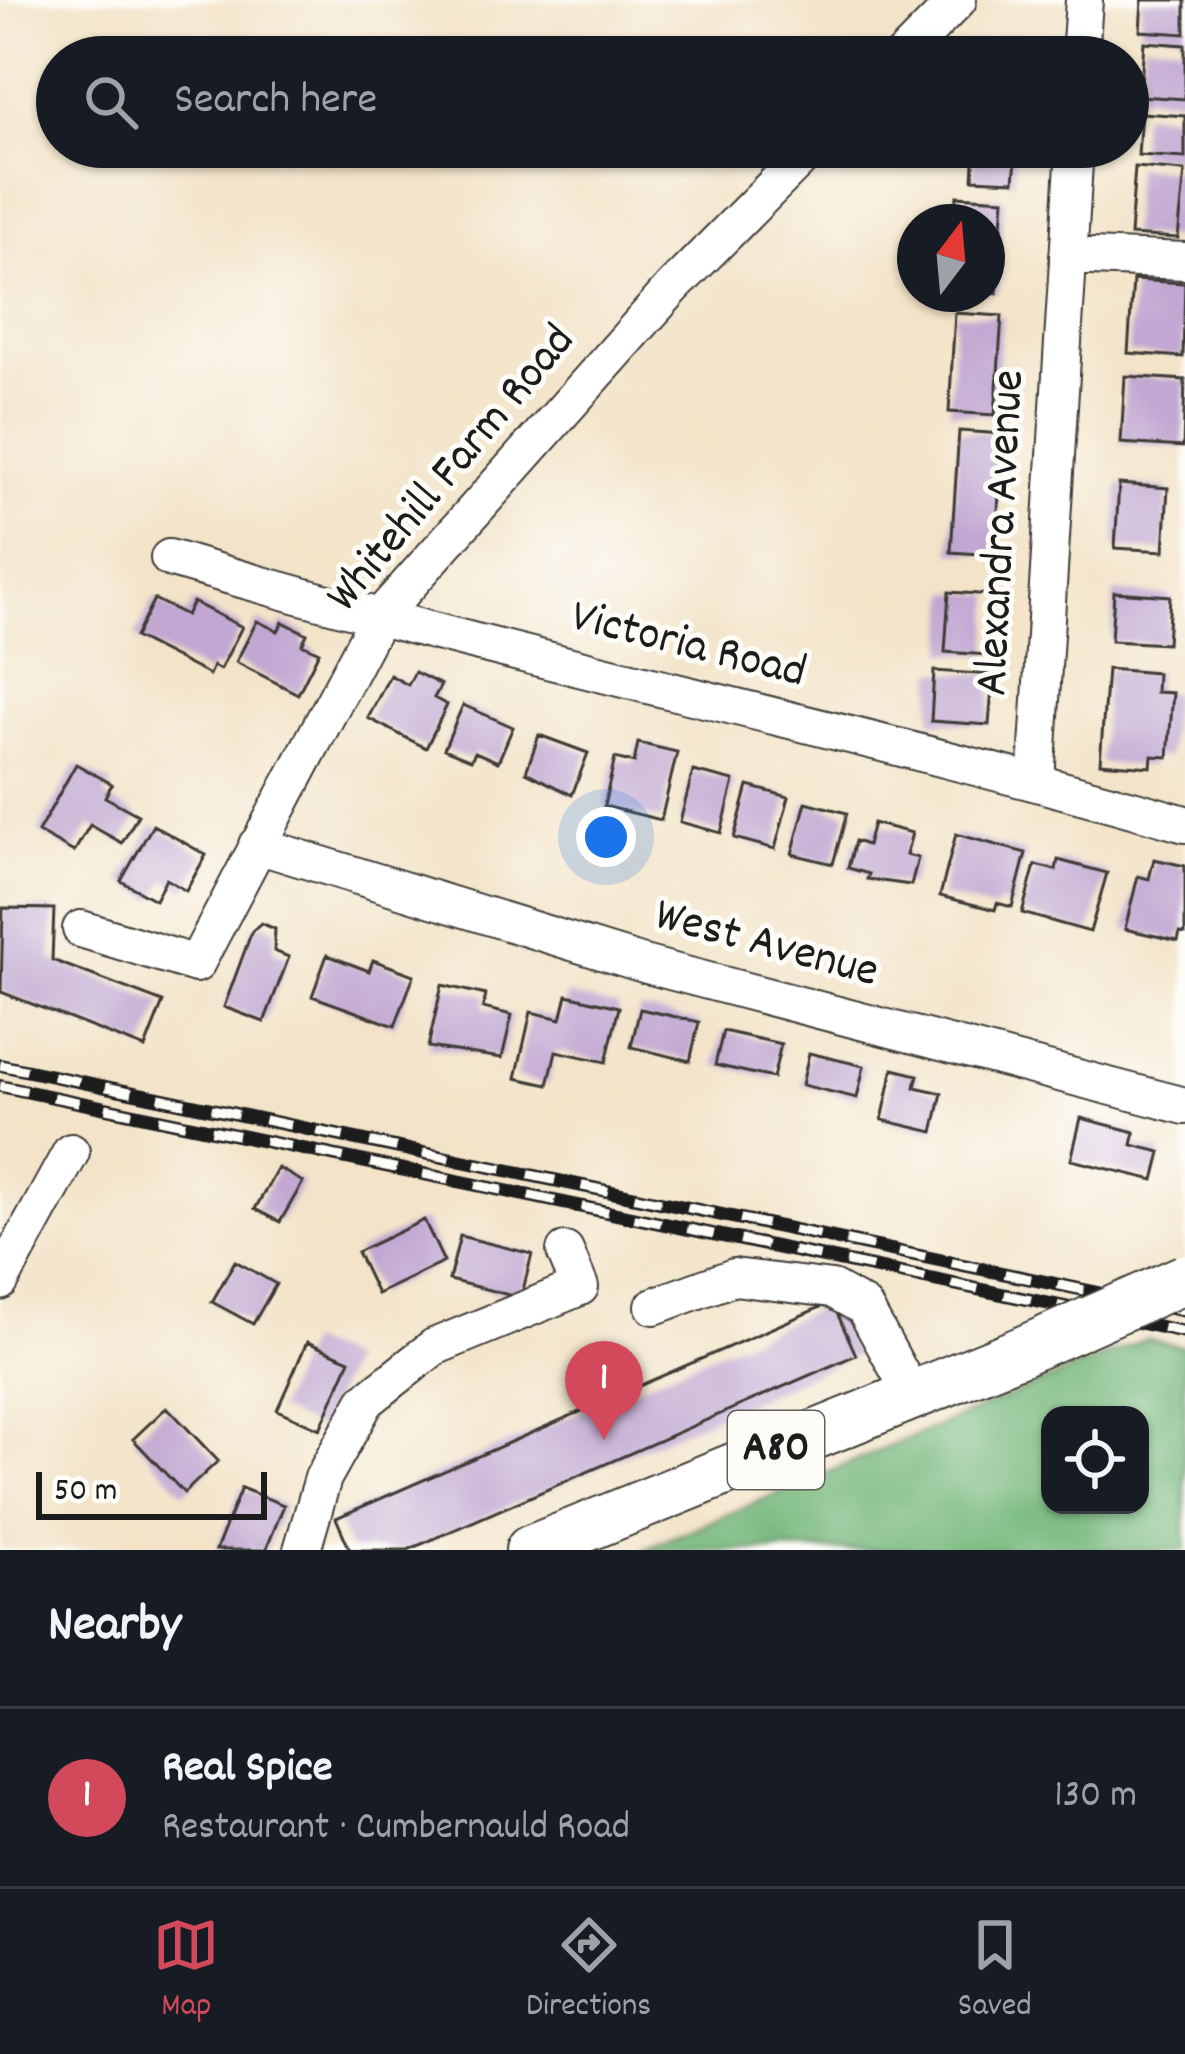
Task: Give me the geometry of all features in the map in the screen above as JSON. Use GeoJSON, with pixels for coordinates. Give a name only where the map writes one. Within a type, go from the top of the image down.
{"type":"FeatureCollection","features":[{"type":"Feature","properties":{"kind":"main road","name":"A80"},"geometry":{"type":"LineString","coordinates":[[530,1550],[1022,1351],[1185,1279]]}},
{"type":"Feature","properties":{"kind":"street"},"geometry":{"type":"LineString","coordinates":[[923,36],[958,0]]}},
{"type":"Feature","properties":{"kind":"street"},"geometry":{"type":"LineString","coordinates":[[1081,36],[1084,0]]}},
{"type":"Feature","properties":{"kind":"street","name":"Whitehill Farm Road"},"geometry":{"type":"LineString","coordinates":[[81,929],[196,964],[377,620],[674,286],[791,168]]}},
{"type":"Feature","properties":{"kind":"street","name":"Alexandra Avenue"},"geometry":{"type":"LineString","coordinates":[[1036,781],[1074,168]]}},
{"type":"Feature","properties":{"kind":"street"},"geometry":{"type":"LineString","coordinates":[[1068,256],[1185,261]]}},
{"type":"Feature","properties":{"kind":"street","name":"Victoria Road"},"geometry":{"type":"LineString","coordinates":[[170,558],[377,620],[1036,781],[1185,824]]}},
{"type":"Feature","properties":{"kind":"street","name":"West Avenue"},"geometry":{"type":"LineString","coordinates":[[257,845],[647,965],[1185,1106]]}},
{"type":"Feature","properties":{"kind":"street"},"geometry":{"type":"LineString","coordinates":[[0,1282],[71,1152]]}},
{"type":"Feature","properties":{"kind":"street"},"geometry":{"type":"LineString","coordinates":[[302,1550],[323,1478],[365,1401],[434,1347],[580,1287],[566,1251]]}},
{"type":"Feature","properties":{"kind":"street"},"geometry":{"type":"LineString","coordinates":[[655,1306],[734,1277],[832,1288],[864,1307],[912,1395]]}},
{"type":"Feature","properties":{"kind":"green space"},"geometry":{"type":"Polygon","coordinates":[[[1146,1339],[1185,1347],[1185,1550],[643,1550],[1146,1339]]]}},
{"type":"Feature","properties":{"kind":"building"},"geometry":{"type":"Polygon","coordinates":[[[1142,0],[1185,0],[1185,34],[1140,31],[1142,0]]]}},
{"type":"Feature","properties":{"kind":"building"},"geometry":{"type":"Polygon","coordinates":[[[1149,42],[1185,45],[1185,99],[1149,97],[1149,42]]]}},
{"type":"Feature","properties":{"kind":"building"},"geometry":{"type":"Polygon","coordinates":[[[1149,114],[1185,116],[1185,158],[1149,156],[1149,114]]]}},
{"type":"Feature","properties":{"kind":"building"},"geometry":{"type":"Polygon","coordinates":[[[974,168],[1015,168],[1014,181],[973,179],[974,168]]]}},
{"type":"Feature","properties":{"kind":"building"},"geometry":{"type":"Polygon","coordinates":[[[1135,168],[1185,171],[1178,238],[1130,235],[1135,168]]]}},
{"type":"Feature","properties":{"kind":"building"},"geometry":{"type":"Polygon","coordinates":[[[957,196],[1004,199],[1004,204],[956,204],[957,196]]]}},
{"type":"Feature","properties":{"kind":"building"},"geometry":{"type":"Polygon","coordinates":[[[1133,280],[1185,283],[1183,357],[1128,353],[1133,280]]]}},
{"type":"Feature","properties":{"kind":"building"},"geometry":{"type":"Polygon","coordinates":[[[955,313],[1002,316],[995,415],[949,412],[955,313]]]}},
{"type":"Feature","properties":{"kind":"building"},"geometry":{"type":"Polygon","coordinates":[[[1125,376],[1185,380],[1183,447],[1121,443],[1125,376]]]}},
{"type":"Feature","properties":{"kind":"building"},"geometry":{"type":"Polygon","coordinates":[[[959,431],[1003,434],[995,555],[951,552],[959,431]]]}},
{"type":"Feature","properties":{"kind":"building"},"geometry":{"type":"Polygon","coordinates":[[[1119,484],[1168,488],[1164,551],[1115,548],[1119,484]]]}},
{"type":"Feature","properties":{"kind":"building"},"geometry":{"type":"Polygon","coordinates":[[[949,592],[992,595],[988,655],[945,652],[949,592]]]}},
{"type":"Feature","properties":{"kind":"building"},"geometry":{"type":"Polygon","coordinates":[[[1114,592],[1170,596],[1167,644],[1111,641],[1114,592]]]}},
{"type":"Feature","properties":{"kind":"building"},"geometry":{"type":"Polygon","coordinates":[[[154,599],[186,615],[193,602],[242,627],[220,670],[213,666],[209,675],[135,637],[154,599]]]}},
{"type":"Feature","properties":{"kind":"building"},"geometry":{"type":"Polygon","coordinates":[[[257,621],[278,631],[283,622],[307,634],[302,644],[319,652],[298,694],[236,662],[257,621]]]}},
{"type":"Feature","properties":{"kind":"building"},"geometry":{"type":"Polygon","coordinates":[[[1107,669],[1157,673],[1156,692],[1173,693],[1168,757],[1152,756],[1151,767],[1100,763],[1107,669]]]}},
{"type":"Feature","properties":{"kind":"building"},"geometry":{"type":"Polygon","coordinates":[[[934,671],[993,675],[989,725],[931,721],[934,671]]]}},
{"type":"Feature","properties":{"kind":"building"},"geometry":{"type":"Polygon","coordinates":[[[415,672],[441,685],[434,698],[447,705],[426,748],[368,718],[390,675],[408,685],[415,672]]]}},
{"type":"Feature","properties":{"kind":"building"},"geometry":{"type":"Polygon","coordinates":[[[463,705],[513,727],[498,762],[475,752],[471,760],[444,749],[463,705]]]}},
{"type":"Feature","properties":{"kind":"building"},"geometry":{"type":"Polygon","coordinates":[[[539,735],[588,753],[572,795],[526,772],[539,735]]]}},
{"type":"Feature","properties":{"kind":"building"},"geometry":{"type":"Polygon","coordinates":[[[638,743],[677,752],[661,820],[604,806],[615,758],[634,763],[638,743]]]}},
{"type":"Feature","properties":{"kind":"building"},"geometry":{"type":"Polygon","coordinates":[[[76,764],[112,784],[105,797],[138,815],[122,843],[90,825],[74,852],[38,832],[76,764]]]}},
{"type":"Feature","properties":{"kind":"building"},"geometry":{"type":"Polygon","coordinates":[[[693,771],[734,781],[721,833],[680,822],[693,771]]]}},
{"type":"Feature","properties":{"kind":"building"},"geometry":{"type":"Polygon","coordinates":[[[748,786],[789,797],[775,849],[734,838],[748,786]]]}},
{"type":"Feature","properties":{"kind":"building"},"geometry":{"type":"Polygon","coordinates":[[[806,802],[847,813],[833,864],[792,854],[806,802]]]}},
{"type":"Feature","properties":{"kind":"building"},"geometry":{"type":"Polygon","coordinates":[[[873,823],[912,833],[906,855],[918,858],[911,885],[867,879],[869,874],[848,868],[855,841],[867,845],[873,823]]]}},
{"type":"Feature","properties":{"kind":"building"},"geometry":{"type":"Polygon","coordinates":[[[153,825],[206,855],[186,891],[166,879],[155,900],[121,881],[153,825]]]}},
{"type":"Feature","properties":{"kind":"building"},"geometry":{"type":"Polygon","coordinates":[[[956,834],[1026,853],[1012,907],[997,903],[995,910],[940,896],[956,834]]]}},
{"type":"Feature","properties":{"kind":"building"},"geometry":{"type":"Polygon","coordinates":[[[1154,859],[1185,866],[1185,934],[1180,933],[1178,941],[1125,929],[1138,876],[1149,879],[1154,859]]]}},
{"type":"Feature","properties":{"kind":"building"},"geometry":{"type":"Polygon","coordinates":[[[1058,860],[1107,873],[1090,932],[1022,913],[1035,865],[1056,870],[1058,860]]]}},
{"type":"Feature","properties":{"kind":"building"},"geometry":{"type":"Polygon","coordinates":[[[3,908],[54,909],[52,960],[163,1002],[145,1048],[1,992],[3,908]]]}},
{"type":"Feature","properties":{"kind":"building"},"geometry":{"type":"Polygon","coordinates":[[[261,923],[275,929],[274,951],[289,957],[264,1022],[224,1007],[252,931],[261,923]]]}},
{"type":"Feature","properties":{"kind":"building"},"geometry":{"type":"Polygon","coordinates":[[[327,955],[369,971],[373,960],[414,975],[395,1026],[312,996],[327,955]]]}},
{"type":"Feature","properties":{"kind":"building"},"geometry":{"type":"Polygon","coordinates":[[[442,985],[486,995],[483,1008],[512,1015],[502,1058],[428,1047],[442,985]]]}},
{"type":"Feature","properties":{"kind":"building"},"geometry":{"type":"Polygon","coordinates":[[[567,995],[619,1007],[606,1062],[556,1051],[548,1085],[516,1078],[531,1012],[561,1019],[567,995]]]}},
{"type":"Feature","properties":{"kind":"building"},"geometry":{"type":"Polygon","coordinates":[[[640,1009],[699,1022],[690,1061],[631,1047],[640,1009]]]}},
{"type":"Feature","properties":{"kind":"building"},"geometry":{"type":"Polygon","coordinates":[[[723,1031],[781,1044],[773,1078],[715,1065],[723,1031]]]}},
{"type":"Feature","properties":{"kind":"building"},"geometry":{"type":"Polygon","coordinates":[[[809,1053],[864,1066],[857,1098],[802,1085],[809,1053]]]}},
{"type":"Feature","properties":{"kind":"building"},"geometry":{"type":"Polygon","coordinates":[[[893,1069],[918,1075],[915,1087],[942,1093],[933,1132],[882,1120],[893,1069]]]}},
{"type":"Feature","properties":{"kind":"building"},"geometry":{"type":"Polygon","coordinates":[[[1081,1118],[1135,1132],[1132,1145],[1161,1152],[1154,1180],[1071,1160],[1081,1118]]]}},
{"type":"Feature","properties":{"kind":"building"},"geometry":{"type":"Polygon","coordinates":[[[278,1168],[303,1182],[280,1222],[255,1209],[278,1168]]]}},
{"type":"Feature","properties":{"kind":"building"},"geometry":{"type":"Polygon","coordinates":[[[424,1220],[444,1262],[377,1294],[357,1252],[424,1220]]]}},
{"type":"Feature","properties":{"kind":"building"},"geometry":{"type":"Polygon","coordinates":[[[460,1236],[532,1254],[521,1298],[449,1280],[460,1236]]]}},
{"type":"Feature","properties":{"kind":"building"},"geometry":{"type":"Polygon","coordinates":[[[235,1261],[276,1284],[253,1324],[212,1302],[235,1261]]]}},
{"type":"Feature","properties":{"kind":"building"},"geometry":{"type":"Polygon","coordinates":[[[832,1302],[856,1355],[408,1550],[350,1550],[336,1518],[832,1302]]]}},
{"type":"Feature","properties":{"kind":"building"},"geometry":{"type":"Polygon","coordinates":[[[307,1342],[350,1360],[320,1429],[277,1410],[307,1342]]]}},
{"type":"Feature","properties":{"kind":"building"},"geometry":{"type":"Polygon","coordinates":[[[167,1407],[218,1461],[184,1493],[133,1439],[167,1407]]]}},
{"type":"Feature","properties":{"kind":"building"},"geometry":{"type":"Polygon","coordinates":[[[241,1488],[284,1505],[266,1550],[216,1550],[241,1488]]]}},
{"type":"Feature","properties":{"kind":"railway"},"geometry":{"type":"LineString","coordinates":[[0,1065],[1185,1311]]}},
{"type":"Feature","properties":{"kind":"railway"},"geometry":{"type":"LineString","coordinates":[[0,1086],[1185,1332]]}},
{"type":"Feature","properties":{"kind":"place","name":"Real Spice"},"geometry":{"type":"Point","coordinates":[604,1440]}}]}
